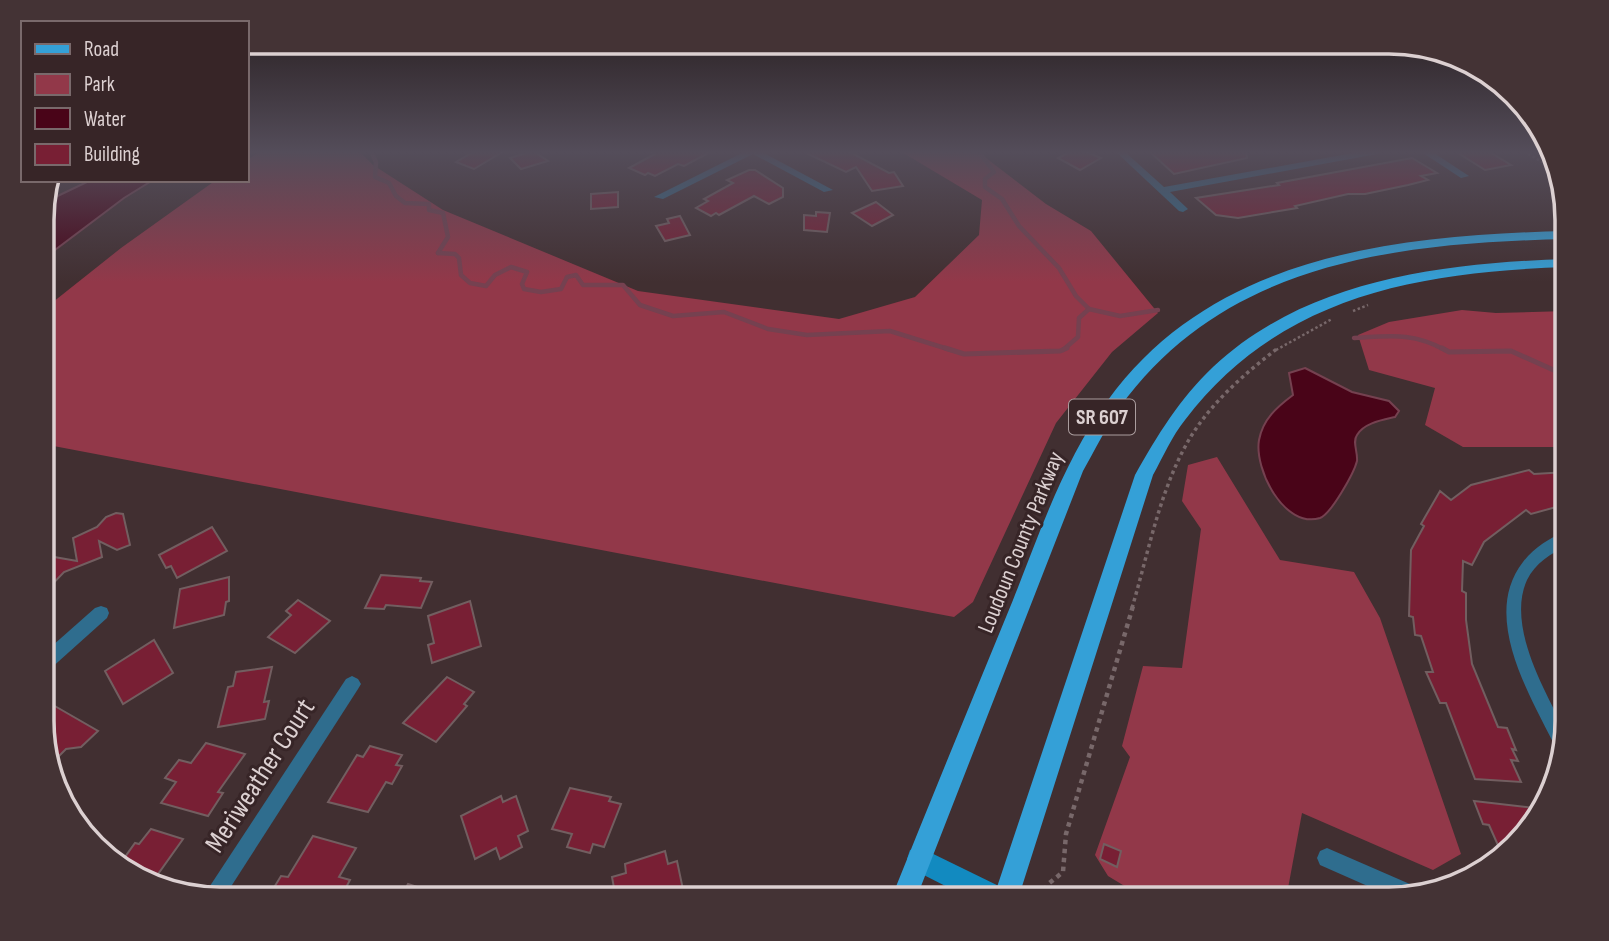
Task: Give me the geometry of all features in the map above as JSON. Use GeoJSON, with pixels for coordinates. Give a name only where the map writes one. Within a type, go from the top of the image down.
{"type":"FeatureCollection","features":[{"type":"Feature","properties":{"kind":"main road","name":"Loudoun County Parkway"},"geometry":{"type":"LineString","coordinates":[[908,886],[1074,471],[1102,417],[1149,359],[1181,331],[1245,292],[1328,261],[1428,242],[1500,236],[1554,235]]}},
{"type":"Feature","properties":{"kind":"main road","name":"SR 607"},"geometry":{"type":"LineString","coordinates":[[1009,886],[1144,475],[1158,445],[1189,400],[1254,340],[1312,308],[1339,297],[1397,280],[1465,268],[1554,264]]}},
{"type":"Feature","properties":{"kind":"street"},"geometry":{"type":"LineString","coordinates":[[659,198],[665,195]]}},
{"type":"Feature","properties":{"kind":"street"},"geometry":{"type":"LineString","coordinates":[[1167,195],[1183,209]]}},
{"type":"Feature","properties":{"kind":"street"},"geometry":{"type":"LineString","coordinates":[[1554,542],[1544,546],[1529,561],[1517,582],[1512,606],[1522,662],[1554,726]]}},
{"type":"Feature","properties":{"kind":"street"},"geometry":{"type":"LineString","coordinates":[[54,656],[101,613]]}},
{"type":"Feature","properties":{"kind":"street","name":"Meriweather Court"},"geometry":{"type":"LineString","coordinates":[[220,887],[352,684]]}},
{"type":"Feature","properties":{"kind":"street"},"geometry":{"type":"LineString","coordinates":[[1327,858],[1391,886]]}},
{"type":"Feature","properties":{"kind":"street"},"geometry":{"type":"LineString","coordinates":[[919,859],[973,886]]}},
{"type":"Feature","properties":{"kind":"path"},"geometry":{"type":"LineString","coordinates":[[1350,312],[1373,304]]}},
{"type":"Feature","properties":{"kind":"path"},"geometry":{"type":"LineString","coordinates":[[1047,886],[1063,872],[1066,834],[1169,482],[1186,443],[1227,391],[1277,349],[1339,316]]}},
{"type":"Feature","properties":{"kind":"green space"},"geometry":{"type":"Polygon","coordinates":[[[195,195],[420,195],[443,210],[638,291],[839,319],[915,297],[979,235],[982,200],[973,195],[1034,195],[1091,231],[1158,313],[1112,352],[1056,423],[973,602],[954,617],[54,446],[54,301],[121,248],[195,195]]]}},
{"type":"Feature","properties":{"kind":"green space"},"geometry":{"type":"Polygon","coordinates":[[[1462,310],[1496,313],[1554,311],[1554,447],[1463,447],[1425,425],[1435,388],[1369,370],[1358,335],[1389,322],[1462,310]]]}},
{"type":"Feature","properties":{"kind":"green space"},"geometry":{"type":"Polygon","coordinates":[[[1217,457],[1280,560],[1354,572],[1380,618],[1461,854],[1433,870],[1302,813],[1288,886],[1125,886],[1108,876],[1095,855],[1130,757],[1122,746],[1143,666],[1182,668],[1201,529],[1182,501],[1188,465],[1217,457]]]}},
{"type":"Feature","properties":{"kind":"water"},"geometry":{"type":"Polygon","coordinates":[[[60,195],[129,195],[54,251],[56,197],[60,195]]]}},
{"type":"Feature","properties":{"kind":"water"},"geometry":{"type":"Polygon","coordinates":[[[1305,368],[1352,392],[1389,401],[1399,411],[1395,417],[1374,423],[1360,431],[1355,441],[1357,461],[1342,492],[1325,515],[1307,519],[1295,515],[1274,494],[1261,466],[1259,452],[1259,440],[1267,420],[1293,395],[1289,373],[1305,368]]]}},
{"type":"Feature","properties":{"kind":"building"},"geometry":{"type":"Polygon","coordinates":[[[591,195],[618,195],[618,207],[591,209],[591,195]]]}},
{"type":"Feature","properties":{"kind":"building"},"geometry":{"type":"Polygon","coordinates":[[[711,195],[783,195],[769,204],[754,196],[719,215],[716,213],[711,216],[696,208],[708,201],[704,199],[711,195]]]}},
{"type":"Feature","properties":{"kind":"building"},"geometry":{"type":"Polygon","coordinates":[[[1216,195],[1344,195],[1295,206],[1297,208],[1238,218],[1216,215],[1196,198],[1216,195]]]}},
{"type":"Feature","properties":{"kind":"building"},"geometry":{"type":"Polygon","coordinates":[[[876,202],[893,215],[872,226],[852,213],[876,202]]]}},
{"type":"Feature","properties":{"kind":"building"},"geometry":{"type":"Polygon","coordinates":[[[816,212],[830,213],[827,232],[804,230],[804,215],[816,216],[816,212]]]}},
{"type":"Feature","properties":{"kind":"building"},"geometry":{"type":"Polygon","coordinates":[[[680,216],[690,235],[665,241],[656,226],[669,223],[667,219],[680,216]]]}},
{"type":"Feature","properties":{"kind":"building"},"geometry":{"type":"Polygon","coordinates":[[[1529,470],[1534,474],[1554,473],[1554,508],[1531,514],[1526,510],[1484,542],[1472,565],[1463,561],[1462,591],[1466,593],[1466,620],[1472,664],[1498,727],[1507,728],[1518,761],[1511,760],[1521,782],[1475,779],[1446,703],[1440,703],[1426,672],[1433,672],[1421,636],[1415,635],[1413,617],[1409,616],[1411,550],[1424,526],[1421,524],[1440,491],[1451,500],[1471,485],[1529,470]]]}},
{"type":"Feature","properties":{"kind":"building"},"geometry":{"type":"Polygon","coordinates":[[[116,513],[123,514],[130,545],[117,550],[99,541],[102,557],[64,572],[54,582],[54,557],[77,561],[73,538],[97,527],[106,517],[116,513]]]}},
{"type":"Feature","properties":{"kind":"building"},"geometry":{"type":"Polygon","coordinates":[[[212,527],[227,551],[177,578],[171,566],[166,568],[159,555],[212,527]]]}},
{"type":"Feature","properties":{"kind":"building"},"geometry":{"type":"Polygon","coordinates":[[[381,575],[421,578],[420,581],[432,582],[421,608],[386,605],[384,609],[365,608],[381,575]]]}},
{"type":"Feature","properties":{"kind":"building"},"geometry":{"type":"Polygon","coordinates":[[[229,577],[229,601],[226,602],[224,615],[174,628],[180,589],[229,577]]]}},
{"type":"Feature","properties":{"kind":"building"},"geometry":{"type":"Polygon","coordinates":[[[298,600],[330,621],[295,653],[268,637],[291,615],[286,611],[298,600]]]}},
{"type":"Feature","properties":{"kind":"building"},"geometry":{"type":"Polygon","coordinates":[[[470,601],[481,646],[432,663],[428,645],[434,643],[428,616],[470,601]]]}},
{"type":"Feature","properties":{"kind":"building"},"geometry":{"type":"Polygon","coordinates":[[[154,640],[173,673],[123,704],[105,671],[154,640]]]}},
{"type":"Feature","properties":{"kind":"building"},"geometry":{"type":"Polygon","coordinates":[[[272,667],[264,702],[269,701],[265,719],[218,727],[228,687],[233,686],[236,672],[272,667]]]}},
{"type":"Feature","properties":{"kind":"building"},"geometry":{"type":"Polygon","coordinates":[[[447,677],[474,692],[464,704],[467,706],[436,742],[403,723],[447,677]]]}},
{"type":"Feature","properties":{"kind":"building"},"geometry":{"type":"Polygon","coordinates":[[[54,706],[98,731],[81,747],[66,749],[58,757],[54,706]]]}},
{"type":"Feature","properties":{"kind":"building"},"geometry":{"type":"Polygon","coordinates":[[[206,743],[245,754],[218,792],[223,793],[208,816],[161,803],[176,782],[165,778],[179,760],[191,763],[206,743]]]}},
{"type":"Feature","properties":{"kind":"building"},"geometry":{"type":"Polygon","coordinates":[[[370,746],[402,755],[396,765],[402,766],[392,784],[386,782],[368,812],[328,802],[357,755],[363,757],[370,746]]]}},
{"type":"Feature","properties":{"kind":"building"},"geometry":{"type":"Polygon","coordinates":[[[570,788],[611,797],[609,801],[621,804],[604,847],[593,844],[590,853],[567,847],[572,834],[552,829],[570,788]]]}},
{"type":"Feature","properties":{"kind":"building"},"geometry":{"type":"Polygon","coordinates":[[[501,796],[503,802],[516,796],[528,831],[518,836],[522,847],[500,859],[496,848],[475,859],[461,816],[501,796]]]}},
{"type":"Feature","properties":{"kind":"building"},"geometry":{"type":"Polygon","coordinates":[[[1474,801],[1530,807],[1498,845],[1489,825],[1483,824],[1474,801]]]}},
{"type":"Feature","properties":{"kind":"building"},"geometry":{"type":"Polygon","coordinates":[[[151,829],[183,839],[158,874],[125,856],[135,843],[139,844],[151,829]]]}},
{"type":"Feature","properties":{"kind":"building"},"geometry":{"type":"Polygon","coordinates":[[[313,836],[356,848],[339,877],[350,880],[346,887],[274,887],[281,876],[288,877],[313,836]]]}},
{"type":"Feature","properties":{"kind":"building"},"geometry":{"type":"Polygon","coordinates":[[[1104,844],[1121,851],[1117,867],[1100,859],[1104,844]]]}},
{"type":"Feature","properties":{"kind":"building"},"geometry":{"type":"Polygon","coordinates":[[[665,851],[668,864],[677,861],[682,887],[614,887],[612,877],[626,873],[625,864],[665,851]]]}},
{"type":"Feature","properties":{"kind":"waterway"},"geometry":{"type":"LineString","coordinates":[[395,195],[405,203],[429,204],[429,210],[443,213],[448,237],[438,253],[455,254],[459,258],[461,275],[470,283],[486,286],[495,275],[511,267],[527,272],[522,284],[524,289],[541,292],[561,289],[567,277],[576,275],[583,285],[623,285],[640,305],[673,316],[724,312],[768,329],[807,335],[890,331],[951,350]]}},
{"type":"Feature","properties":{"kind":"waterway"},"geometry":{"type":"LineString","coordinates":[[996,195],[1002,199],[1019,226],[1059,268],[1076,296],[1089,309]]}},
{"type":"Feature","properties":{"kind":"waterway"},"geometry":{"type":"LineString","coordinates":[[1064,349],[1078,337],[1079,318],[1089,309]]}},
{"type":"Feature","properties":{"kind":"waterway"},"geometry":{"type":"LineString","coordinates":[[1089,309],[1120,316],[1158,310]]}},
{"type":"Feature","properties":{"kind":"waterway"},"geometry":{"type":"LineString","coordinates":[[1354,338],[1412,338],[1445,350]]}},
{"type":"Feature","properties":{"kind":"waterway"},"geometry":{"type":"LineString","coordinates":[[945,348],[964,354],[1064,349]]}},
{"type":"Feature","properties":{"kind":"waterway"},"geometry":{"type":"LineString","coordinates":[[1442,348],[1449,352],[1511,351],[1554,370]]}}]}
